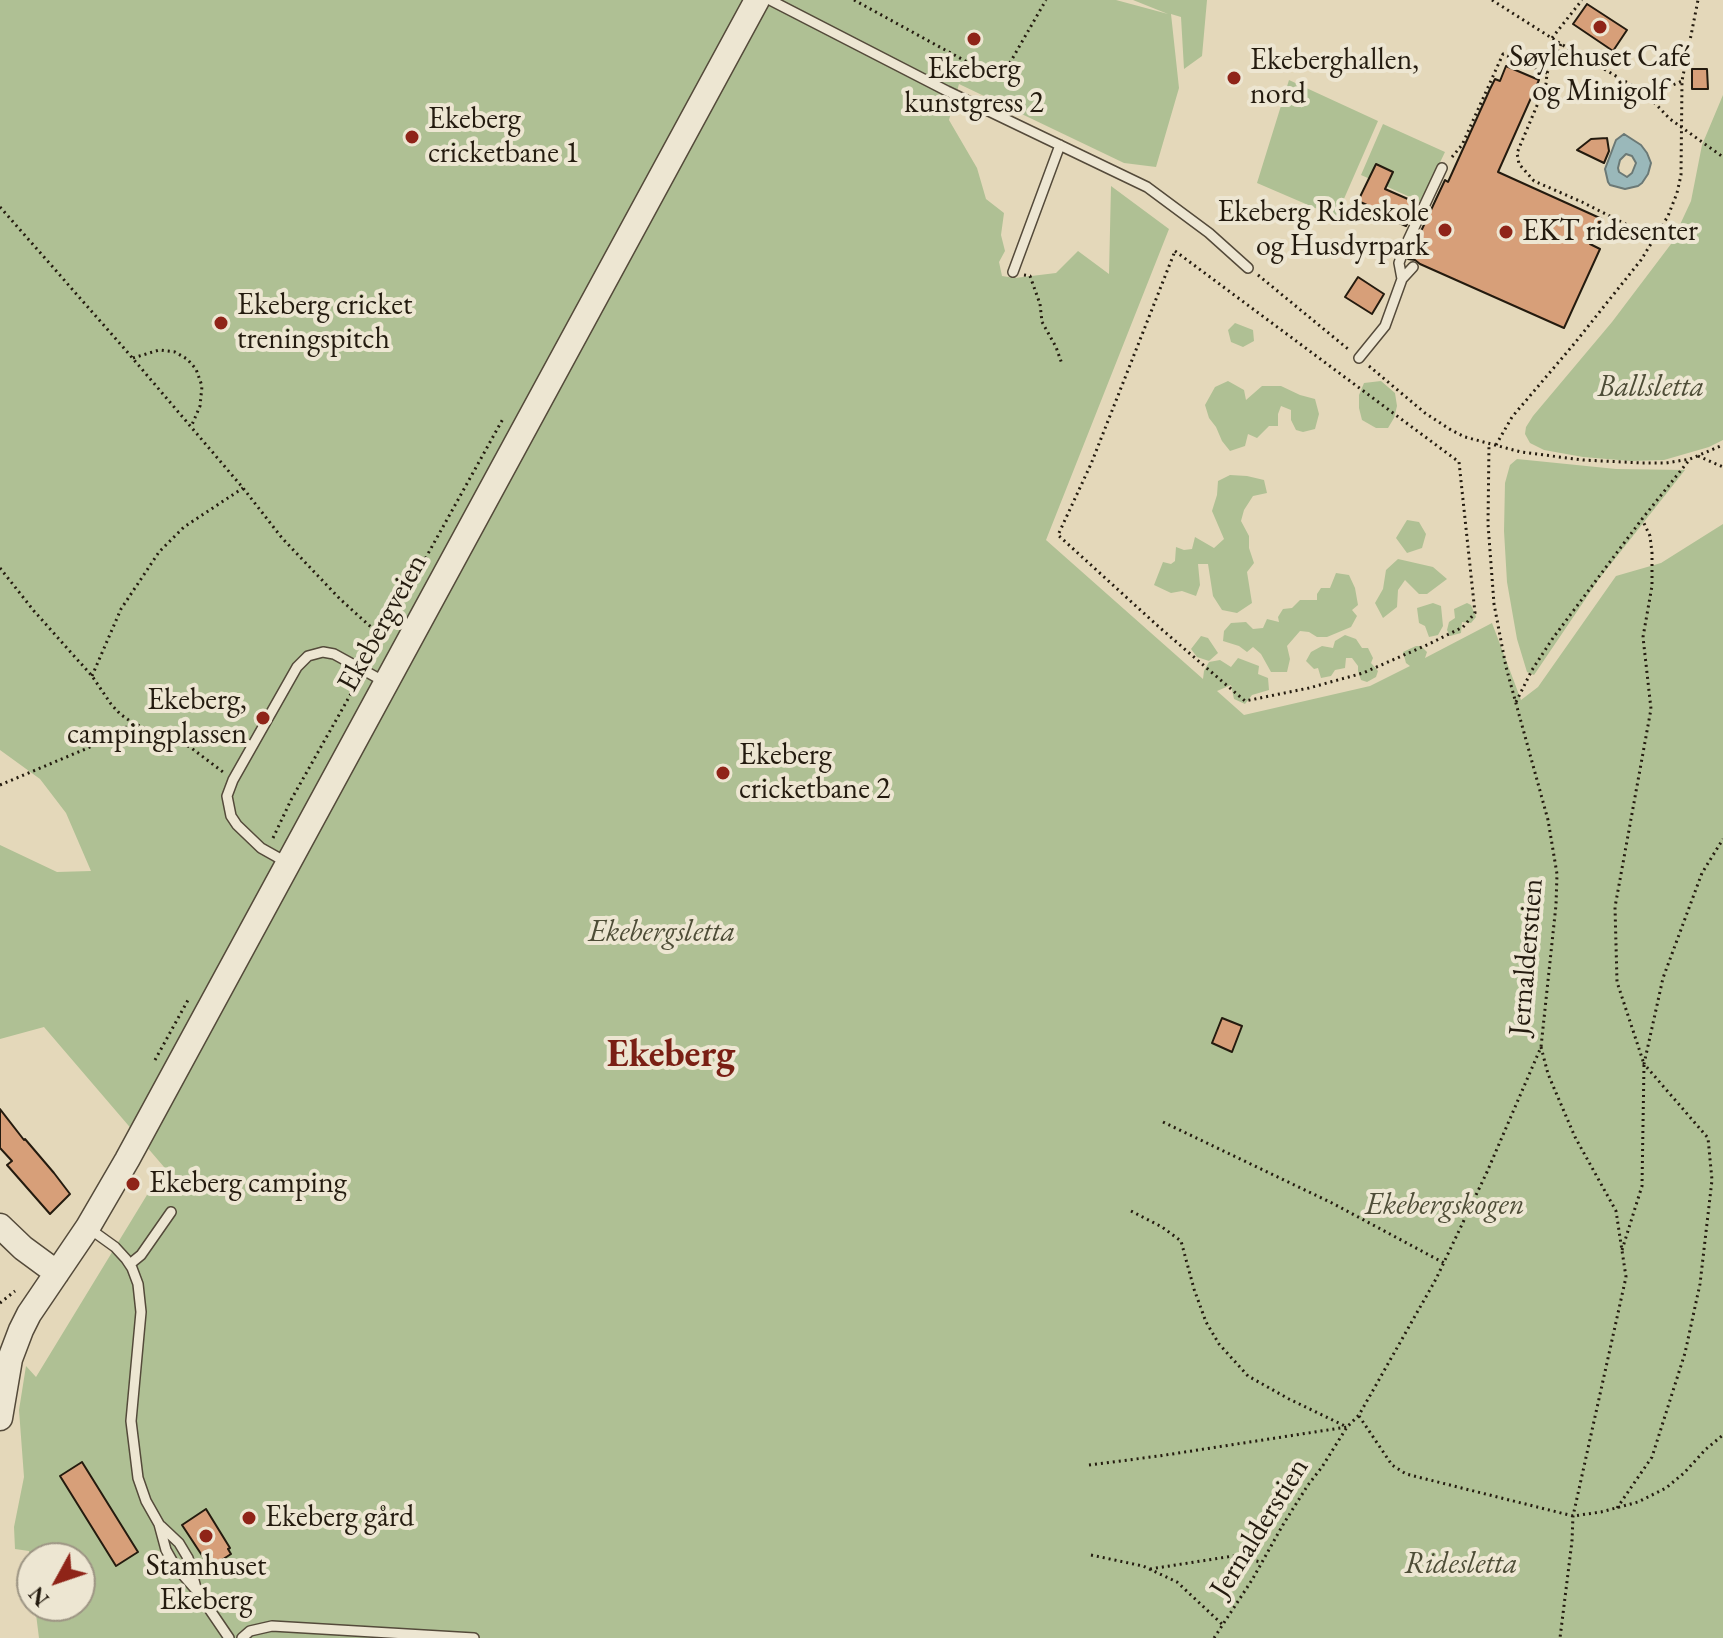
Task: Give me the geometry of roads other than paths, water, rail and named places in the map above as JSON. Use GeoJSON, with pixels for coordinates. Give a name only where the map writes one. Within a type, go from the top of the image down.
{"type":"FeatureCollection","features":[{"type":"Feature","properties":{"kind":"street","name":"Ekebergveien"},"geometry":{"type":"LineString","coordinates":[[0,1418],[15,1344],[29,1314],[88,1227],[156,1109],[757,0]]}},
{"type":"Feature","properties":{"kind":"street"},"geometry":{"type":"LineString","coordinates":[[0,1226],[57,1273]]}},
{"type":"Feature","properties":{"kind":"lane"},"geometry":{"type":"LineString","coordinates":[[770,0],[947,91],[1147,187],[1209,233],[1248,268]]}},
{"type":"Feature","properties":{"kind":"lane"},"geometry":{"type":"LineString","coordinates":[[1013,272],[1060,145]]}},
{"type":"Feature","properties":{"kind":"lane"},"geometry":{"type":"LineString","coordinates":[[1402,279],[1399,263],[1404,249],[1442,168]]}},
{"type":"Feature","properties":{"kind":"lane"},"geometry":{"type":"LineString","coordinates":[[1359,358],[1385,326],[1402,279],[1413,267]]}},
{"type":"Feature","properties":{"kind":"lane"},"geometry":{"type":"LineString","coordinates":[[289,864],[261,848],[231,816],[227,796],[233,780],[302,661],[315,654],[334,654],[387,683]]}},
{"type":"Feature","properties":{"kind":"lane"},"geometry":{"type":"LineString","coordinates":[[130,1264],[141,1255],[171,1212]]}},
{"type":"Feature","properties":{"kind":"lane"},"geometry":{"type":"LineString","coordinates":[[88,1227],[115,1247],[130,1264],[138,1284],[141,1312],[131,1408],[131,1435],[138,1478],[175,1566],[197,1591],[229,1638]]}},
{"type":"Feature","properties":{"kind":"lane"},"geometry":{"type":"LineString","coordinates":[[159,1524],[179,1543],[188,1558],[197,1591]]}},
{"type":"Feature","properties":{"kind":"lane"},"geometry":{"type":"LineString","coordinates":[[242,1638],[250,1631],[272,1626],[474,1638]]}},
{"type":"Feature","properties":{"kind":"water"},"geometry":{"type":"Polygon","coordinates":[[[1624,134],[1647,153],[1651,163],[1648,174],[1638,186],[1625,189],[1608,182],[1605,169],[1616,140],[1624,134]],[[1626,154],[1618,168],[1627,177],[1636,163],[1632,156],[1626,154]]]}},
{"type":"Feature","properties":{"kind":"place","name":"Søylehuset Café og Minigolf"},"geometry":{"type":"Point","coordinates":[1600,27]}},
{"type":"Feature","properties":{"kind":"place","name":"Ekeberg kunstgress 2"},"geometry":{"type":"Point","coordinates":[974,39]}},
{"type":"Feature","properties":{"kind":"place","name":"Ekeberghallen, nord"},"geometry":{"type":"Point","coordinates":[1234,78]}},
{"type":"Feature","properties":{"kind":"place","name":"Ekeberg cricketbane 1"},"geometry":{"type":"Point","coordinates":[412,137]}},
{"type":"Feature","properties":{"kind":"place","name":"Ekeberg Rideskole og Husdyrpark"},"geometry":{"type":"Point","coordinates":[1445,230]}},
{"type":"Feature","properties":{"kind":"place","name":"EKT ridesenter"},"geometry":{"type":"Point","coordinates":[1506,232]}},
{"type":"Feature","properties":{"kind":"place","name":"Ekeberg cricket treningspitch"},"geometry":{"type":"Point","coordinates":[221,323]}},
{"type":"Feature","properties":{"kind":"place","name":"Ekeberg, campingplassen"},"geometry":{"type":"Point","coordinates":[263,718]}},
{"type":"Feature","properties":{"kind":"place","name":"Ekeberg cricketbane 2"},"geometry":{"type":"Point","coordinates":[723,773]}},
{"type":"Feature","properties":{"kind":"place","name":"Ekeberg camping"},"geometry":{"type":"Point","coordinates":[133,1184]}},
{"type":"Feature","properties":{"kind":"place","name":"Ekeberg gård"},"geometry":{"type":"Point","coordinates":[249,1518]}},
{"type":"Feature","properties":{"kind":"place","name":"Stamhuset Ekeberg"},"geometry":{"type":"Point","coordinates":[206,1536]}},
{"type":"Feature","properties":{"kind":"district","name":"Ekeberg"},"geometry":{"type":"Point","coordinates":[671,1056]}},
{"type":"Feature","properties":{"kind":"park label","name":"Ballsletta"},"geometry":{"type":"Point","coordinates":[1651,388]}},
{"type":"Feature","properties":{"kind":"park label","name":"Ekebergsletta"},"geometry":{"type":"Point","coordinates":[662,933]}},
{"type":"Feature","properties":{"kind":"park label","name":"Ekebergskogen"},"geometry":{"type":"Point","coordinates":[1445,1206]}},
{"type":"Feature","properties":{"kind":"park label","name":"Ridesletta"},"geometry":{"type":"Point","coordinates":[1461,1565]}}]}
